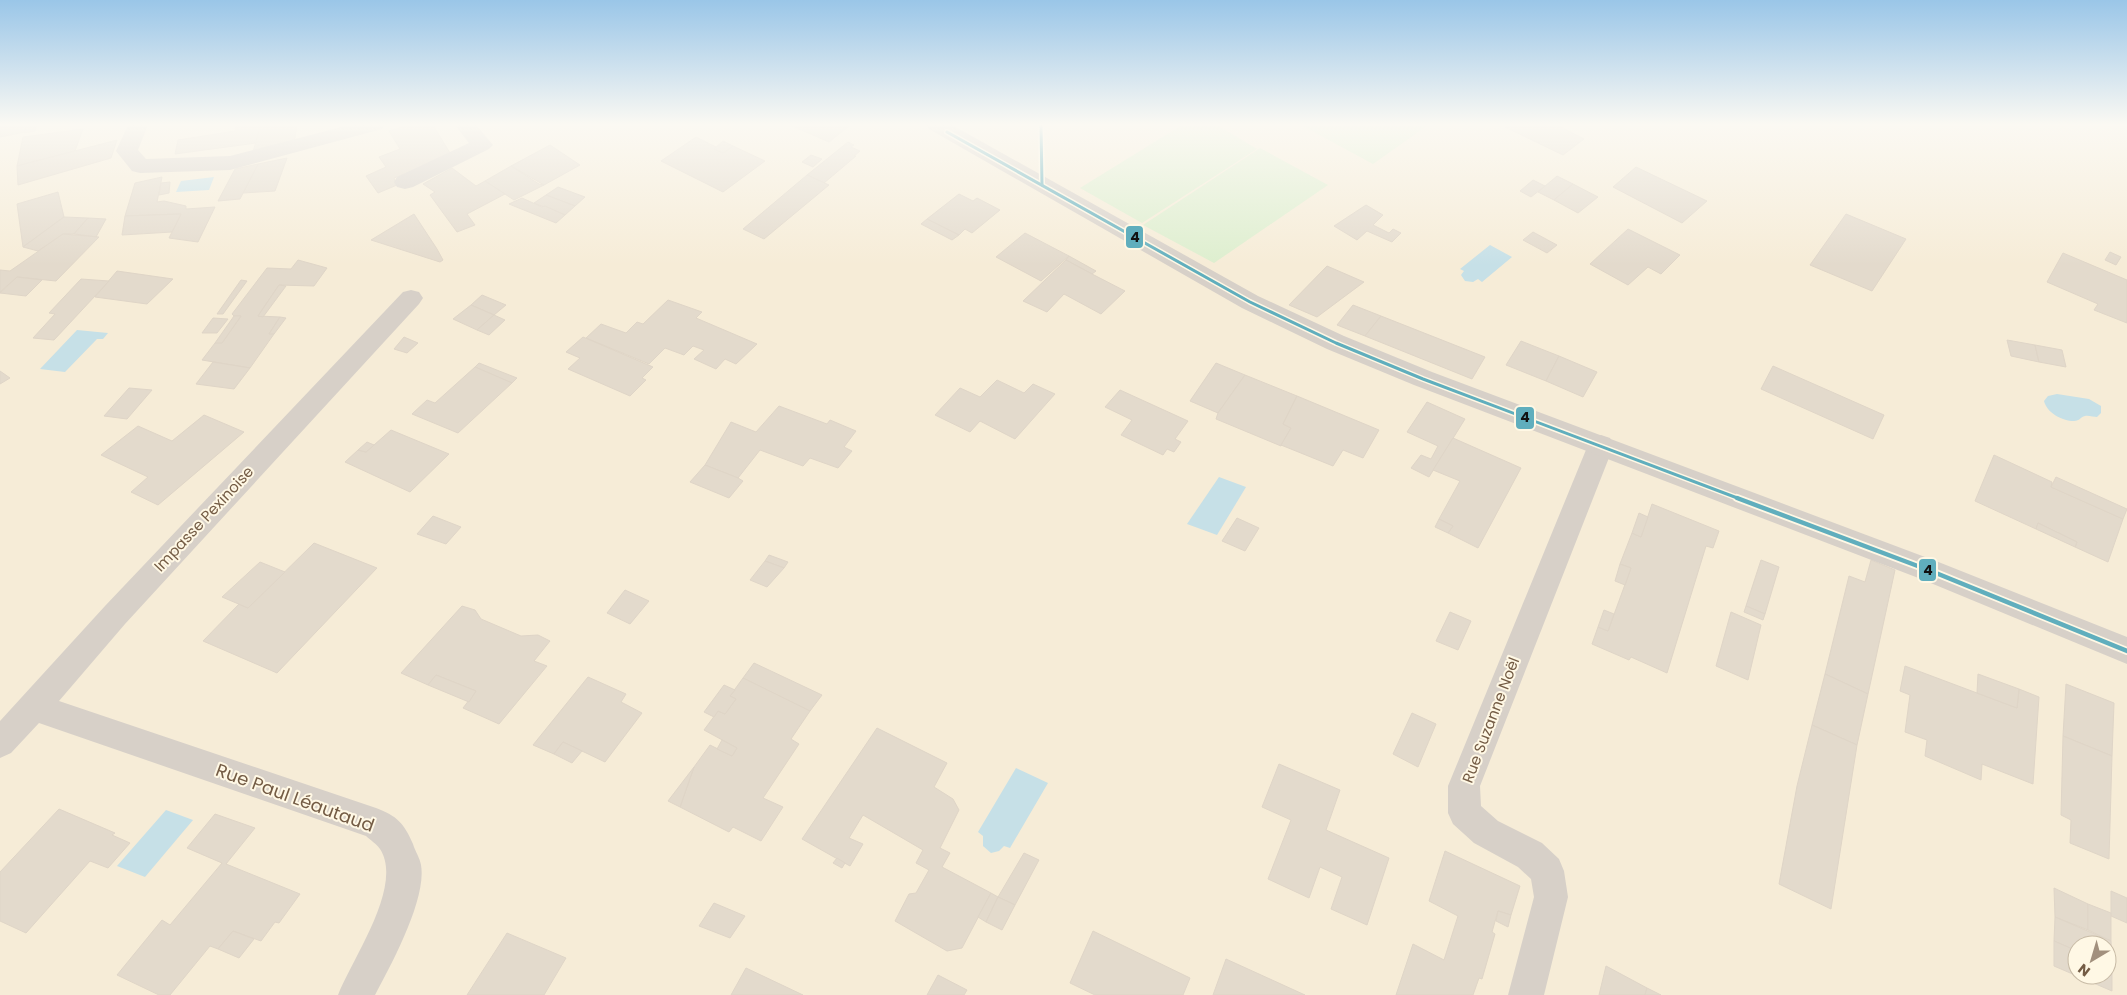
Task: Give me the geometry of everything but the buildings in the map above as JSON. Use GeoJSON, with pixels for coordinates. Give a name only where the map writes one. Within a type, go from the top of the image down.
{"type":"FeatureCollection","features":[{"type":"Feature","properties":{"kind":"street"},"geometry":{"type":"LineString","coordinates":[[405,182],[427,171]]}},
{"type":"Feature","properties":{"kind":"street"},"geometry":{"type":"LineString","coordinates":[[1018,171],[1294,325],[1377,360],[2027,608],[2127,651]]}},
{"type":"Feature","properties":{"kind":"street","name":"Impasse Pexinoise"},"geometry":{"type":"LineString","coordinates":[[0,743],[114,615],[411,298]]}},
{"type":"Feature","properties":{"kind":"street","name":"Rue Suzanne Noël"},"geometry":{"type":"LineString","coordinates":[[1526,995],[1551,897],[1547,871],[1530,855],[1486,832],[1465,813],[1464,786],[1601,445]]}},
{"type":"Feature","properties":{"kind":"street","name":"Rue Paul Léautaud"},"geometry":{"type":"LineString","coordinates":[[34,707],[376,824],[393,837],[404,866],[401,897],[387,934],[356,995]]}},
{"type":"Feature","properties":{"kind":"shaded area"},"geometry":{"type":"Polygon","coordinates":[[[0,171],[2127,171],[2127,995],[0,995],[0,171]]]}},
{"type":"Feature","properties":{"kind":"green space"},"geometry":{"type":"Polygon","coordinates":[[[1107,171],[1222,171],[1142,223],[1080,188],[1107,171]]]}},
{"type":"Feature","properties":{"kind":"green space"},"geometry":{"type":"Polygon","coordinates":[[[1224,171],[1303,171],[1328,185],[1214,263],[1143,225],[1224,171]]]}},
{"type":"Feature","properties":{"kind":"water"},"geometry":{"type":"Polygon","coordinates":[[[214,177],[209,190],[176,192],[181,181],[214,177]]]}},
{"type":"Feature","properties":{"kind":"water"},"geometry":{"type":"Polygon","coordinates":[[[1490,245],[1512,257],[1482,282],[1478,279],[1473,282],[1465,281],[1461,275],[1464,271],[1460,269],[1490,245]]]}},
{"type":"Feature","properties":{"kind":"water"},"geometry":{"type":"Polygon","coordinates":[[[77,330],[108,333],[103,339],[97,339],[65,372],[40,369],[77,330]]]}},
{"type":"Feature","properties":{"kind":"water"},"geometry":{"type":"Polygon","coordinates":[[[2057,394],[2089,399],[2101,406],[2101,413],[2097,417],[2086,416],[2076,421],[2060,418],[2048,409],[2044,401],[2048,396],[2057,394]]]}},
{"type":"Feature","properties":{"kind":"water"},"geometry":{"type":"Polygon","coordinates":[[[1219,477],[1246,487],[1217,535],[1187,524],[1219,477]]]}},
{"type":"Feature","properties":{"kind":"water"},"geometry":{"type":"Polygon","coordinates":[[[1016,768],[1048,783],[1010,848],[1004,846],[999,851],[991,853],[983,846],[983,836],[978,832],[1016,768]]]}},
{"type":"Feature","properties":{"kind":"water"},"geometry":{"type":"Polygon","coordinates":[[[166,810],[193,820],[145,877],[117,866],[166,810]]]}},
{"type":"Feature","properties":{"kind":"transit line","name":"4"},"geometry":{"type":"LineString","coordinates":[[1017,171],[1250,302],[1336,343],[1423,379],[1931,571],[2127,651]]}},
{"type":"Feature","properties":{"kind":"transit line","name":"4"},"geometry":{"type":"LineString","coordinates":[[1042,171],[1042,185]]}}]}
